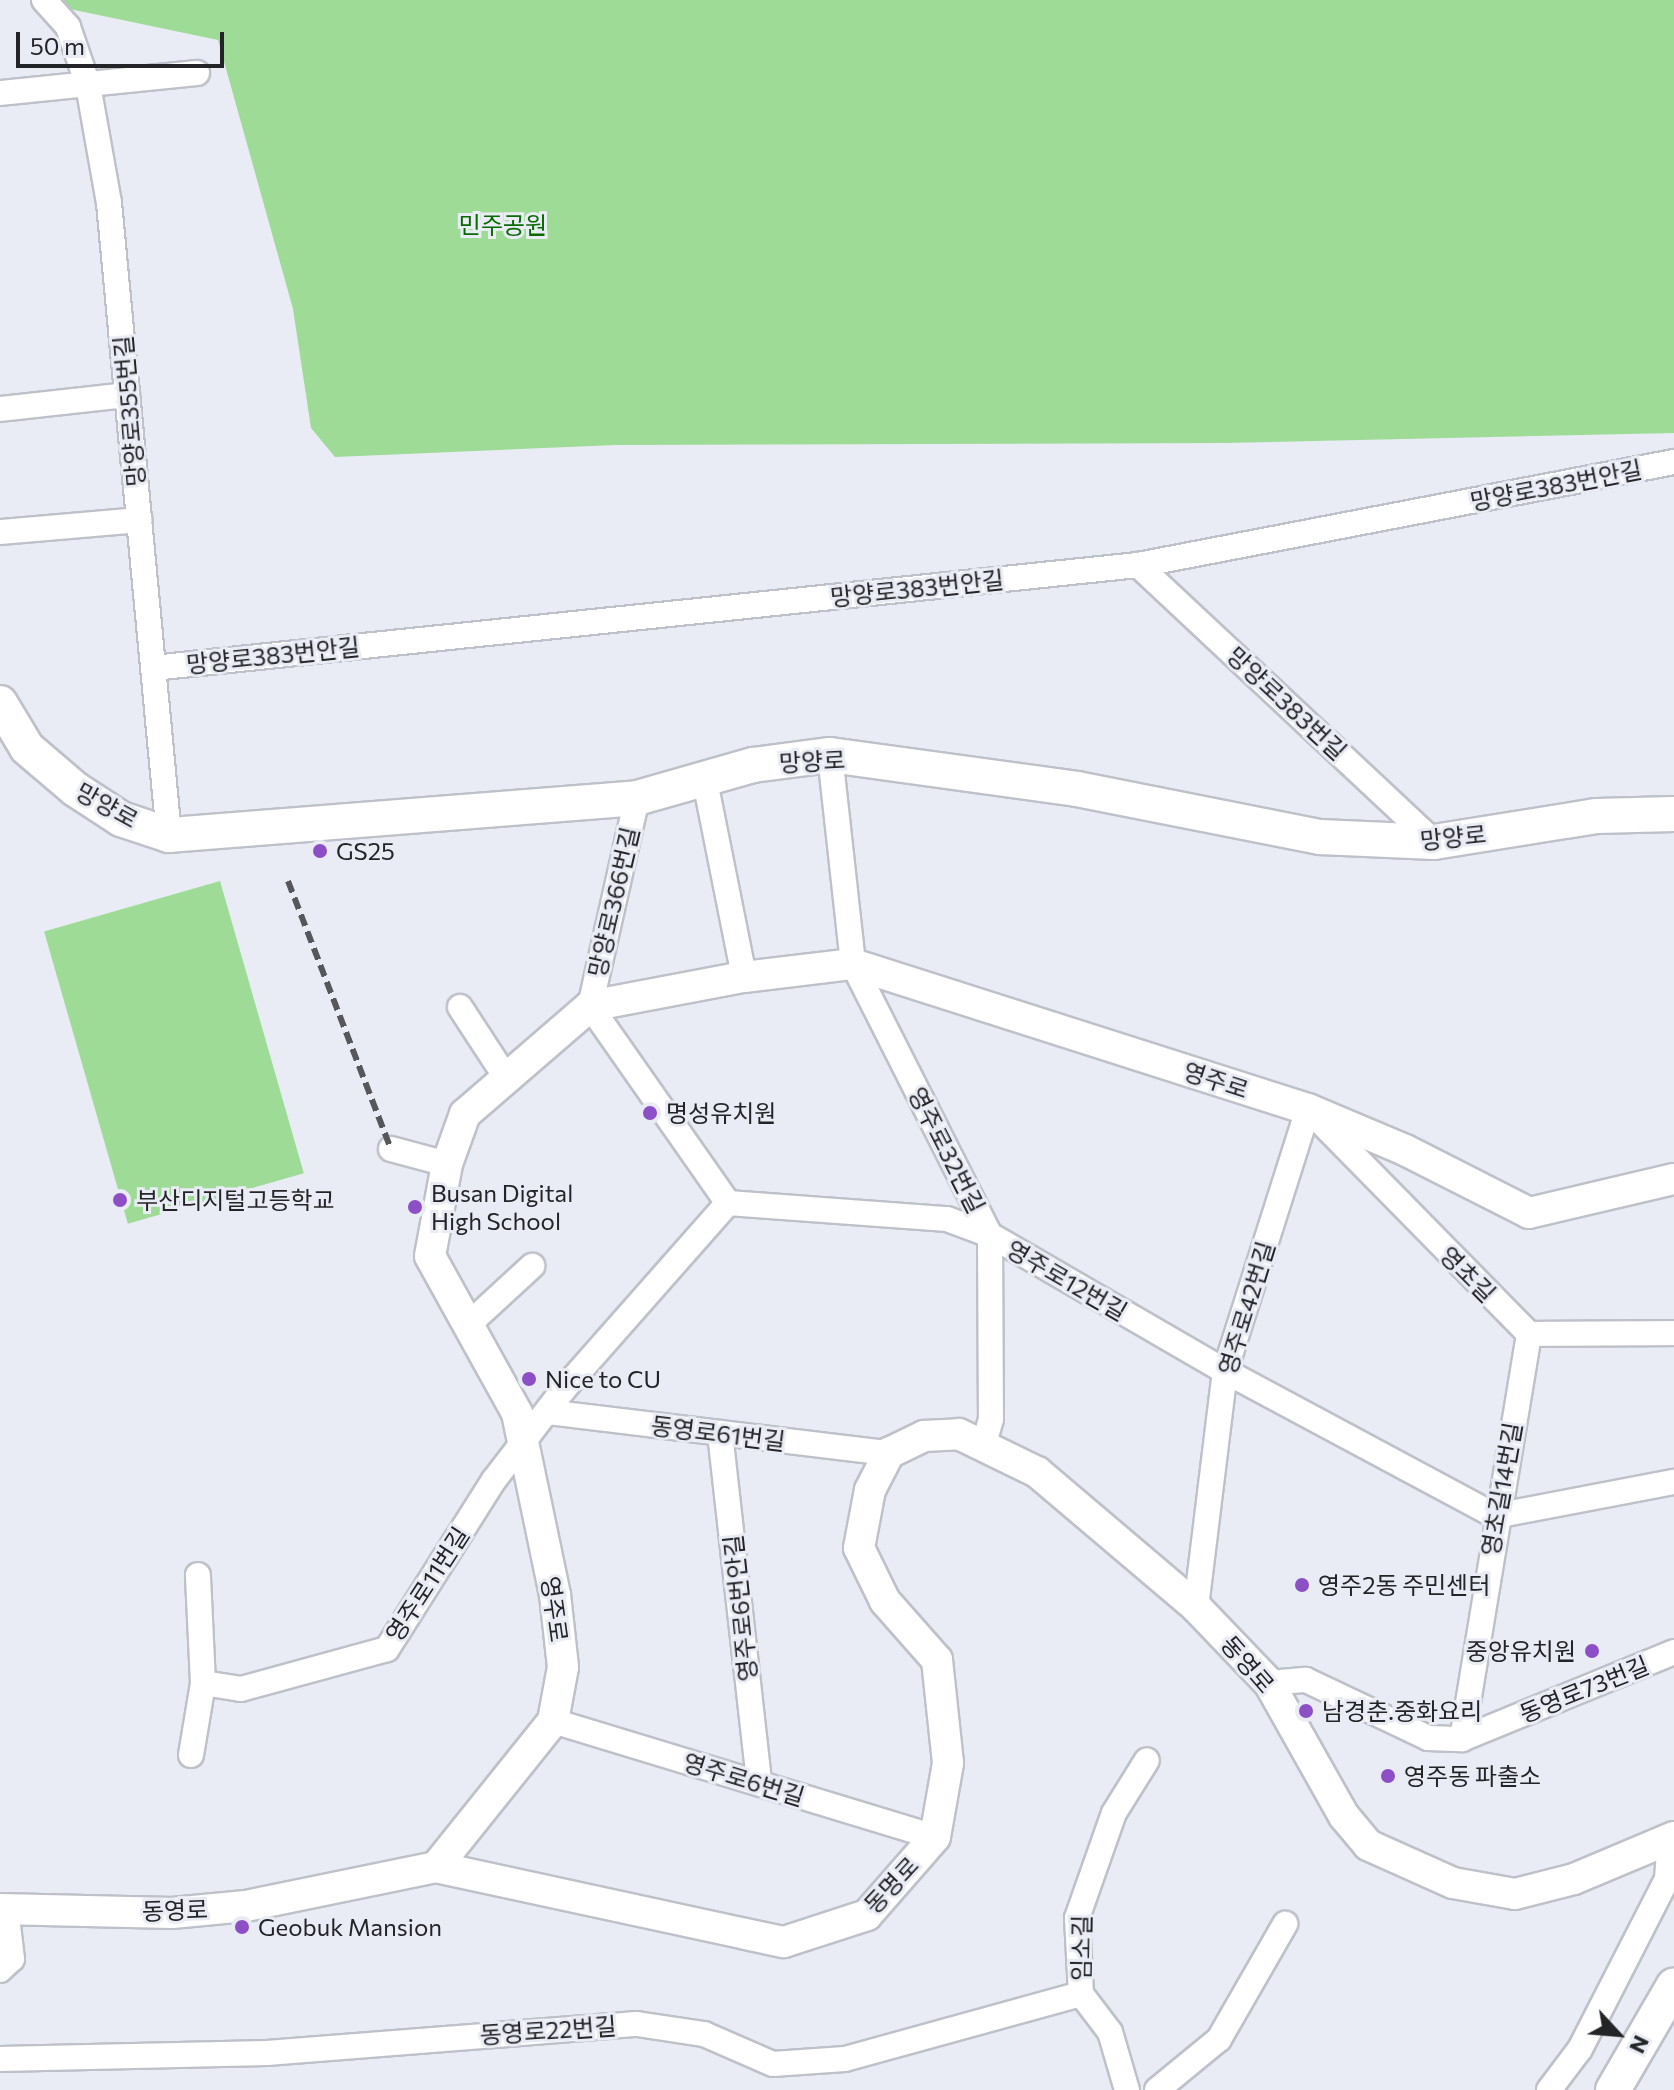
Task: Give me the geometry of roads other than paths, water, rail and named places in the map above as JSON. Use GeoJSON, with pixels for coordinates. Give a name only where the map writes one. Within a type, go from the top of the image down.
{"type":"FeatureCollection","features":[{"type":"Feature","properties":{"kind":"main road","name":"망양로"},"geometry":{"type":"LineString","coordinates":[[0,703],[27,748],[75,789],[121,819],[169,835],[637,798],[753,765],[830,755],[1077,789],[1320,837],[1434,842],[1597,816],[1674,814]]}},
{"type":"Feature","properties":{"kind":"main road"},"geometry":{"type":"LineString","coordinates":[[1613,2090],[1674,1985]]}},
{"type":"Feature","properties":{"kind":"street","name":"망양로355번길"},"geometry":{"type":"LineString","coordinates":[[44,0],[68,27],[88,85],[109,203],[169,835]]}},
{"type":"Feature","properties":{"kind":"street"},"geometry":{"type":"LineString","coordinates":[[0,93],[197,73]]}},
{"type":"Feature","properties":{"kind":"street"},"geometry":{"type":"LineString","coordinates":[[0,409],[127,395]]}},
{"type":"Feature","properties":{"kind":"street","name":"망양로383번안길"},"geometry":{"type":"LineString","coordinates":[[153,668],[1138,565],[1674,462]]}},
{"type":"Feature","properties":{"kind":"street"},"geometry":{"type":"LineString","coordinates":[[0,532],[139,520]]}},
{"type":"Feature","properties":{"kind":"street","name":"망양로383번길"},"geometry":{"type":"LineString","coordinates":[[1138,565],[1434,842]]}},
{"type":"Feature","properties":{"kind":"street"},"geometry":{"type":"LineString","coordinates":[[830,755],[853,964]]}},
{"type":"Feature","properties":{"kind":"street"},"geometry":{"type":"LineString","coordinates":[[705,781],[744,977]]}},
{"type":"Feature","properties":{"kind":"street","name":"망양로366번길"},"geometry":{"type":"LineString","coordinates":[[590,1006],[637,798]]}},
{"type":"Feature","properties":{"kind":"street","name":"영주로"},"geometry":{"type":"LineString","coordinates":[[436,1867],[553,1721],[563,1667],[555,1595],[517,1413],[430,1256],[447,1164],[465,1114],[505,1076],[590,1006],[744,977],[853,964],[1308,1109],[1405,1150],[1529,1213],[1674,1179]]}},
{"type":"Feature","properties":{"kind":"street","name":"영주로32번길"},"geometry":{"type":"LineString","coordinates":[[853,964],[990,1235],[991,1419],[984,1443]]}},
{"type":"Feature","properties":{"kind":"street"},"geometry":{"type":"LineString","coordinates":[[524,1446],[548,1412],[728,1203],[590,1006]]}},
{"type":"Feature","properties":{"kind":"street"},"geometry":{"type":"LineString","coordinates":[[460,1007],[505,1076]]}},
{"type":"Feature","properties":{"kind":"street","name":"영초길"},"geometry":{"type":"LineString","coordinates":[[1308,1109],[1529,1334]]}},
{"type":"Feature","properties":{"kind":"street","name":"영주로42번길"},"geometry":{"type":"LineString","coordinates":[[1196,1607],[1225,1371],[1308,1109]]}},
{"type":"Feature","properties":{"kind":"street"},"geometry":{"type":"LineString","coordinates":[[391,1149],[447,1164]]}},
{"type":"Feature","properties":{"kind":"street","name":"영주로12번길"},"geometry":{"type":"LineString","coordinates":[[728,1203],[947,1219],[990,1235],[1225,1371],[1495,1516]]}},
{"type":"Feature","properties":{"kind":"street"},"geometry":{"type":"LineString","coordinates":[[469,1324],[532,1266]]}},
{"type":"Feature","properties":{"kind":"street"},"geometry":{"type":"LineString","coordinates":[[1529,1334],[1674,1333]]}},
{"type":"Feature","properties":{"kind":"street","name":"영초길14번길"},"geometry":{"type":"LineString","coordinates":[[1462,1739],[1495,1516],[1529,1334]]}},
{"type":"Feature","properties":{"kind":"street","name":"동영로61번길"},"geometry":{"type":"LineString","coordinates":[[548,1412],[889,1453]]}},
{"type":"Feature","properties":{"kind":"street","name":"영주로6번안길"},"geometry":{"type":"LineString","coordinates":[[720,1433],[759,1783]]}},
{"type":"Feature","properties":{"kind":"street","name":"동영로"},"geometry":{"type":"LineString","coordinates":[[889,1453],[924,1436],[959,1434],[984,1443],[1037,1472],[1196,1607],[1269,1683],[1362,1840],[1453,1883],[1515,1894],[1601,1870],[1672,1838]]}},
{"type":"Feature","properties":{"kind":"street","name":"영주로11번길"},"geometry":{"type":"LineString","coordinates":[[203,1683],[241,1689],[387,1649],[494,1480],[524,1446]]}},
{"type":"Feature","properties":{"kind":"street","name":"동명로"},"geometry":{"type":"LineString","coordinates":[[436,1867],[784,1942],[867,1915],[935,1837],[948,1763],[937,1660],[885,1601],[859,1548],[870,1490],[889,1453]]}},
{"type":"Feature","properties":{"kind":"street"},"geometry":{"type":"LineString","coordinates":[[1495,1516],[1674,1482]]}},
{"type":"Feature","properties":{"kind":"street"},"geometry":{"type":"LineString","coordinates":[[191,1755],[203,1683],[198,1575]]}},
{"type":"Feature","properties":{"kind":"street","name":"동영로73번길"},"geometry":{"type":"LineString","coordinates":[[1269,1683],[1306,1680],[1428,1738],[1462,1739],[1674,1652]]}},
{"type":"Feature","properties":{"kind":"street","name":"영주로6번길"},"geometry":{"type":"LineString","coordinates":[[553,1721],[935,1837]]}},
{"type":"Feature","properties":{"kind":"street","name":"임소길"},"geometry":{"type":"LineString","coordinates":[[1127,2090],[1110,2032],[1081,1994],[1077,1918],[1114,1813],[1147,1760]]}},
{"type":"Feature","properties":{"kind":"street"},"geometry":{"type":"LineString","coordinates":[[1549,2090],[1580,2049],[1667,1879],[1672,1838]]}},
{"type":"Feature","properties":{"kind":"street","name":"동영로"},"geometry":{"type":"LineString","coordinates":[[0,1970],[12,1959],[3,1909],[172,1913],[246,1906],[436,1867]]}},
{"type":"Feature","properties":{"kind":"street"},"geometry":{"type":"LineString","coordinates":[[1157,2090],[1219,2039],[1285,1924]]}},
{"type":"Feature","properties":{"kind":"street","name":"동영로22번길"},"geometry":{"type":"LineString","coordinates":[[0,2059],[267,2053],[637,2024],[704,2034],[773,2064],[845,2059],[1081,1994]]}},
{"type":"Feature","properties":{"kind":"railway"},"geometry":{"type":"LineString","coordinates":[[288,881],[391,1149]]}},
{"type":"Feature","properties":{"kind":"place","name":"GS25"},"geometry":{"type":"Point","coordinates":[320,851]}},
{"type":"Feature","properties":{"kind":"place","name":"명성유치원"},"geometry":{"type":"Point","coordinates":[650,1113]}},
{"type":"Feature","properties":{"kind":"place","name":"부산디지털고등학교"},"geometry":{"type":"Point","coordinates":[120,1200]}},
{"type":"Feature","properties":{"kind":"place","name":"Busan Digital High School"},"geometry":{"type":"Point","coordinates":[415,1207]}},
{"type":"Feature","properties":{"kind":"place","name":"Nice to CU"},"geometry":{"type":"Point","coordinates":[529,1379]}},
{"type":"Feature","properties":{"kind":"place","name":"영주2동 주민센터"},"geometry":{"type":"Point","coordinates":[1302,1585]}},
{"type":"Feature","properties":{"kind":"place","name":"중앙유치원"},"geometry":{"type":"Point","coordinates":[1592,1651]}},
{"type":"Feature","properties":{"kind":"place","name":"남경춘.중화요리"},"geometry":{"type":"Point","coordinates":[1306,1711]}},
{"type":"Feature","properties":{"kind":"place","name":"영주동 파출소"},"geometry":{"type":"Point","coordinates":[1388,1776]}},
{"type":"Feature","properties":{"kind":"place","name":"Geobuk Mansion"},"geometry":{"type":"Point","coordinates":[242,1927]}},
{"type":"Feature","properties":{"kind":"park label","name":"민주공원"},"geometry":{"type":"Point","coordinates":[503,225]}}]}
